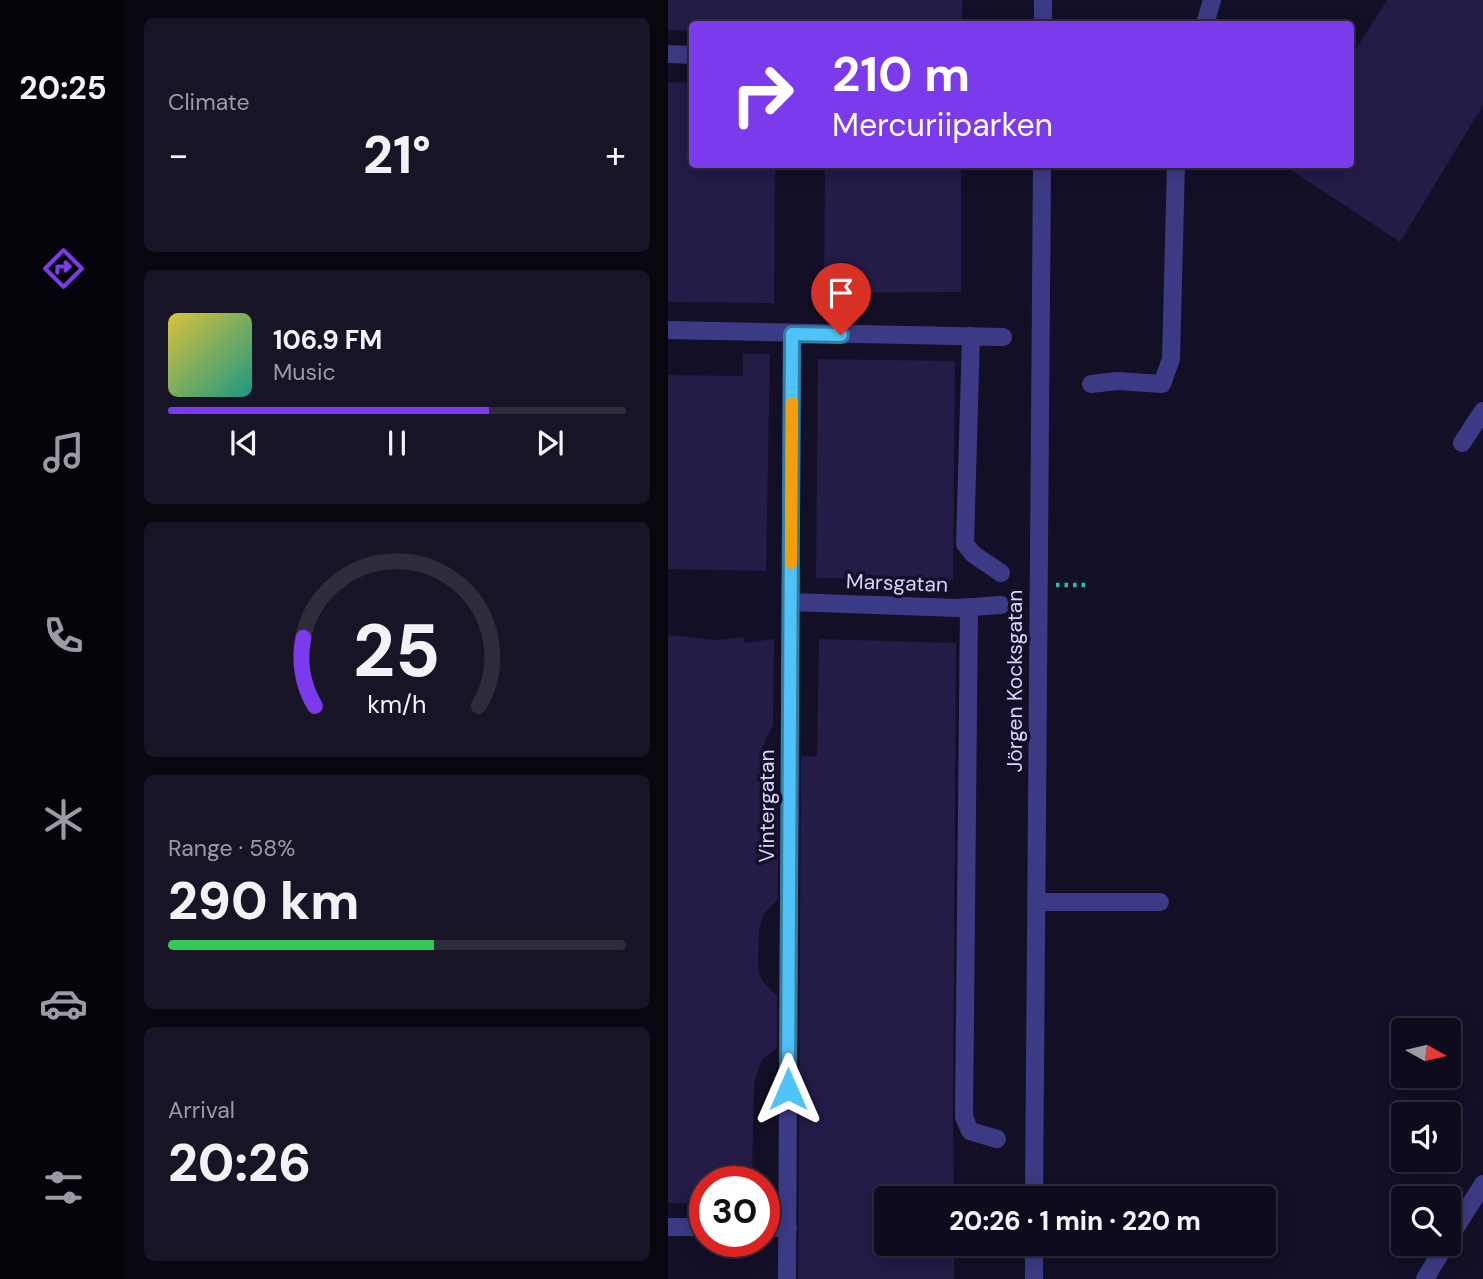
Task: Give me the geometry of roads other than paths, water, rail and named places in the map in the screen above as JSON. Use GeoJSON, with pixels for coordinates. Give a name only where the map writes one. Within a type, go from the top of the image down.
{"type":"FeatureCollection","features":[{"type":"Feature","properties":{"kind":"street"},"geometry":{"type":"LineString","coordinates":[[1043,0],[1043,21]]}},
{"type":"Feature","properties":{"kind":"street"},"geometry":{"type":"LineString","coordinates":[[1206,21],[1212,0]]}},
{"type":"Feature","properties":{"kind":"street"},"geometry":{"type":"LineString","coordinates":[[668,54],[689,55]]}},
{"type":"Feature","properties":{"kind":"street","name":"Jörgen Kocksgatan"},"geometry":{"type":"LineString","coordinates":[[1034,1186],[1042,168]]}},
{"type":"Feature","properties":{"kind":"street"},"geometry":{"type":"LineString","coordinates":[[1091,384],[1117,381],[1163,384],[1171,359],[1176,168]]}},
{"type":"Feature","properties":{"kind":"street"},"geometry":{"type":"LineString","coordinates":[[668,330],[1003,337]]}},
{"type":"Feature","properties":{"kind":"street","name":"Vintergatan"},"geometry":{"type":"LineString","coordinates":[[787,1279],[792,334]]}},
{"type":"Feature","properties":{"kind":"street","name":"Jörgen Kocksgatan"},"geometry":{"type":"LineString","coordinates":[[971,336],[965,544],[973,554],[1001,573]]}},
{"type":"Feature","properties":{"kind":"street"},"geometry":{"type":"LineString","coordinates":[[1462,443],[1482,411]]}},
{"type":"Feature","properties":{"kind":"street","name":"Marsgatan"},"geometry":{"type":"LineString","coordinates":[[791,602],[969,607],[1001,605]]}},
{"type":"Feature","properties":{"kind":"street"},"geometry":{"type":"LineString","coordinates":[[969,607],[964,1117],[970,1131],[997,1139]]}},
{"type":"Feature","properties":{"kind":"street"},"geometry":{"type":"LineString","coordinates":[[1036,902],[1160,902]]}},
{"type":"Feature","properties":{"kind":"street"},"geometry":{"type":"LineString","coordinates":[[1461,1219],[1482,1184]]}},
{"type":"Feature","properties":{"kind":"street"},"geometry":{"type":"LineString","coordinates":[[668,1227],[689,1227]]}},
{"type":"Feature","properties":{"kind":"street"},"geometry":{"type":"LineString","coordinates":[[780,1228],[788,1228]]}},
{"type":"Feature","properties":{"kind":"street"},"geometry":{"type":"LineString","coordinates":[[1034,1256],[1034,1279]]}},
{"type":"Feature","properties":{"kind":"street"},"geometry":{"type":"LineString","coordinates":[[1425,1279],[1439,1256]]}}]}
